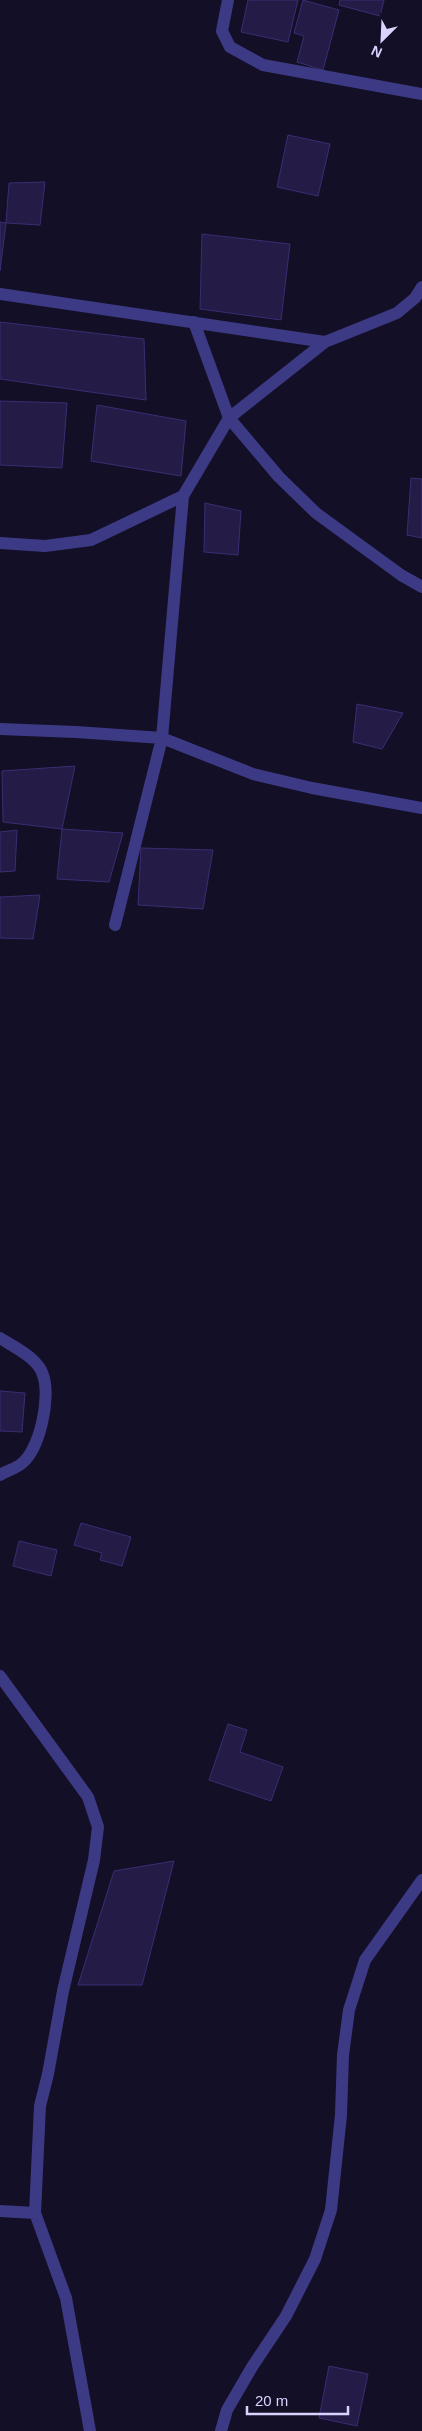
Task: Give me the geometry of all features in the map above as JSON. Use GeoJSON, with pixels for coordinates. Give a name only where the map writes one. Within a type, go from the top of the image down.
{"type":"FeatureCollection","features":[{"type":"Feature","properties":{"kind":"street"},"geometry":{"type":"LineString","coordinates":[[228,0],[222,31],[230,47],[262,65],[422,94]]}},
{"type":"Feature","properties":{"kind":"street"},"geometry":{"type":"LineString","coordinates":[[114,925],[162,738],[184,496],[229,418],[325,342],[397,313],[415,298],[422,287]]}},
{"type":"Feature","properties":{"kind":"street"},"geometry":{"type":"LineString","coordinates":[[0,294],[325,342]]}},
{"type":"Feature","properties":{"kind":"street"},"geometry":{"type":"LineString","coordinates":[[194,322],[229,418],[279,477],[316,514],[401,574],[422,586]]}},
{"type":"Feature","properties":{"kind":"street"},"geometry":{"type":"LineString","coordinates":[[0,543],[45,546],[91,540],[184,496]]}},
{"type":"Feature","properties":{"kind":"street"},"geometry":{"type":"LineString","coordinates":[[0,729],[162,738],[253,774],[312,788],[422,808]]}},
{"type":"Feature","properties":{"kind":"street"},"geometry":{"type":"LineString","coordinates":[[0,1338],[29,1357],[43,1374],[47,1400],[38,1438],[22,1464],[0,1475]]}},
{"type":"Feature","properties":{"kind":"street"},"geometry":{"type":"LineString","coordinates":[[0,1676],[88,1797],[98,1827],[94,1860],[63,1992],[48,2074],[40,2106],[35,2213],[66,2298],[90,2431]]}},
{"type":"Feature","properties":{"kind":"street"},"geometry":{"type":"LineString","coordinates":[[221,2431],[227,2410],[252,2367],[286,2316],[315,2259],[331,2210],[341,2114],[343,2055],[349,2010],[365,1960],[422,1880]]}},
{"type":"Feature","properties":{"kind":"street"},"geometry":{"type":"LineString","coordinates":[[0,2211],[35,2213]]}},
{"type":"Feature","properties":{"kind":"building"},"geometry":{"type":"Polygon","coordinates":[[[248,0],[298,0],[288,42],[241,32],[248,0]]]}},
{"type":"Feature","properties":{"kind":"building"},"geometry":{"type":"Polygon","coordinates":[[[303,0],[339,10],[323,70],[297,62],[304,36],[294,33],[303,0]]]}},
{"type":"Feature","properties":{"kind":"building"},"geometry":{"type":"Polygon","coordinates":[[[340,0],[384,0],[380,16],[339,5],[340,0]]]}},
{"type":"Feature","properties":{"kind":"building"},"geometry":{"type":"Polygon","coordinates":[[[288,135],[330,144],[318,196],[277,187],[288,135]]]}},
{"type":"Feature","properties":{"kind":"building"},"geometry":{"type":"Polygon","coordinates":[[[45,182],[40,225],[6,223],[9,183],[45,182]]]}},
{"type":"Feature","properties":{"kind":"building"},"geometry":{"type":"Polygon","coordinates":[[[0,222],[6,223],[0,271],[0,222]]]}},
{"type":"Feature","properties":{"kind":"building"},"geometry":{"type":"Polygon","coordinates":[[[202,234],[290,244],[281,320],[200,309],[202,234]]]}},
{"type":"Feature","properties":{"kind":"building"},"geometry":{"type":"Polygon","coordinates":[[[0,322],[144,339],[146,400],[0,379],[0,322]]]}},
{"type":"Feature","properties":{"kind":"building"},"geometry":{"type":"Polygon","coordinates":[[[0,401],[67,403],[62,468],[0,465],[0,401]]]}},
{"type":"Feature","properties":{"kind":"building"},"geometry":{"type":"Polygon","coordinates":[[[97,405],[186,421],[181,476],[91,461],[97,405]]]}},
{"type":"Feature","properties":{"kind":"building"},"geometry":{"type":"Polygon","coordinates":[[[411,478],[422,479],[422,538],[407,535],[411,478]]]}},
{"type":"Feature","properties":{"kind":"building"},"geometry":{"type":"Polygon","coordinates":[[[205,503],[241,511],[238,555],[204,552],[205,503]]]}},
{"type":"Feature","properties":{"kind":"building"},"geometry":{"type":"Polygon","coordinates":[[[357,704],[403,713],[382,749],[353,742],[357,704]]]}},
{"type":"Feature","properties":{"kind":"building"},"geometry":{"type":"Polygon","coordinates":[[[75,766],[62,829],[3,822],[2,771],[75,766]]]}},
{"type":"Feature","properties":{"kind":"building"},"geometry":{"type":"Polygon","coordinates":[[[62,829],[123,833],[109,882],[57,879],[62,829]]]}},
{"type":"Feature","properties":{"kind":"building"},"geometry":{"type":"Polygon","coordinates":[[[17,830],[15,871],[0,872],[0,832],[17,830]]]}},
{"type":"Feature","properties":{"kind":"building"},"geometry":{"type":"Polygon","coordinates":[[[141,848],[213,850],[203,909],[138,905],[141,848]]]}},
{"type":"Feature","properties":{"kind":"building"},"geometry":{"type":"Polygon","coordinates":[[[40,895],[33,939],[0,938],[0,897],[40,895]]]}},
{"type":"Feature","properties":{"kind":"building"},"geometry":{"type":"Polygon","coordinates":[[[0,1391],[25,1393],[22,1432],[0,1431],[0,1391]]]}},
{"type":"Feature","properties":{"kind":"building"},"geometry":{"type":"Polygon","coordinates":[[[81,1523],[131,1537],[122,1566],[100,1560],[102,1553],[74,1545],[81,1523]]]}},
{"type":"Feature","properties":{"kind":"building"},"geometry":{"type":"Polygon","coordinates":[[[19,1541],[57,1550],[51,1576],[13,1566],[19,1541]]]}},
{"type":"Feature","properties":{"kind":"building"},"geometry":{"type":"Polygon","coordinates":[[[228,1724],[247,1730],[240,1752],[283,1767],[271,1801],[209,1780],[228,1724]]]}},
{"type":"Feature","properties":{"kind":"building"},"geometry":{"type":"Polygon","coordinates":[[[174,1861],[142,1985],[78,1985],[114,1871],[174,1861]]]}},
{"type":"Feature","properties":{"kind":"building"},"geometry":{"type":"Polygon","coordinates":[[[329,2366],[368,2374],[357,2426],[319,2418],[329,2366]]]}}]}
